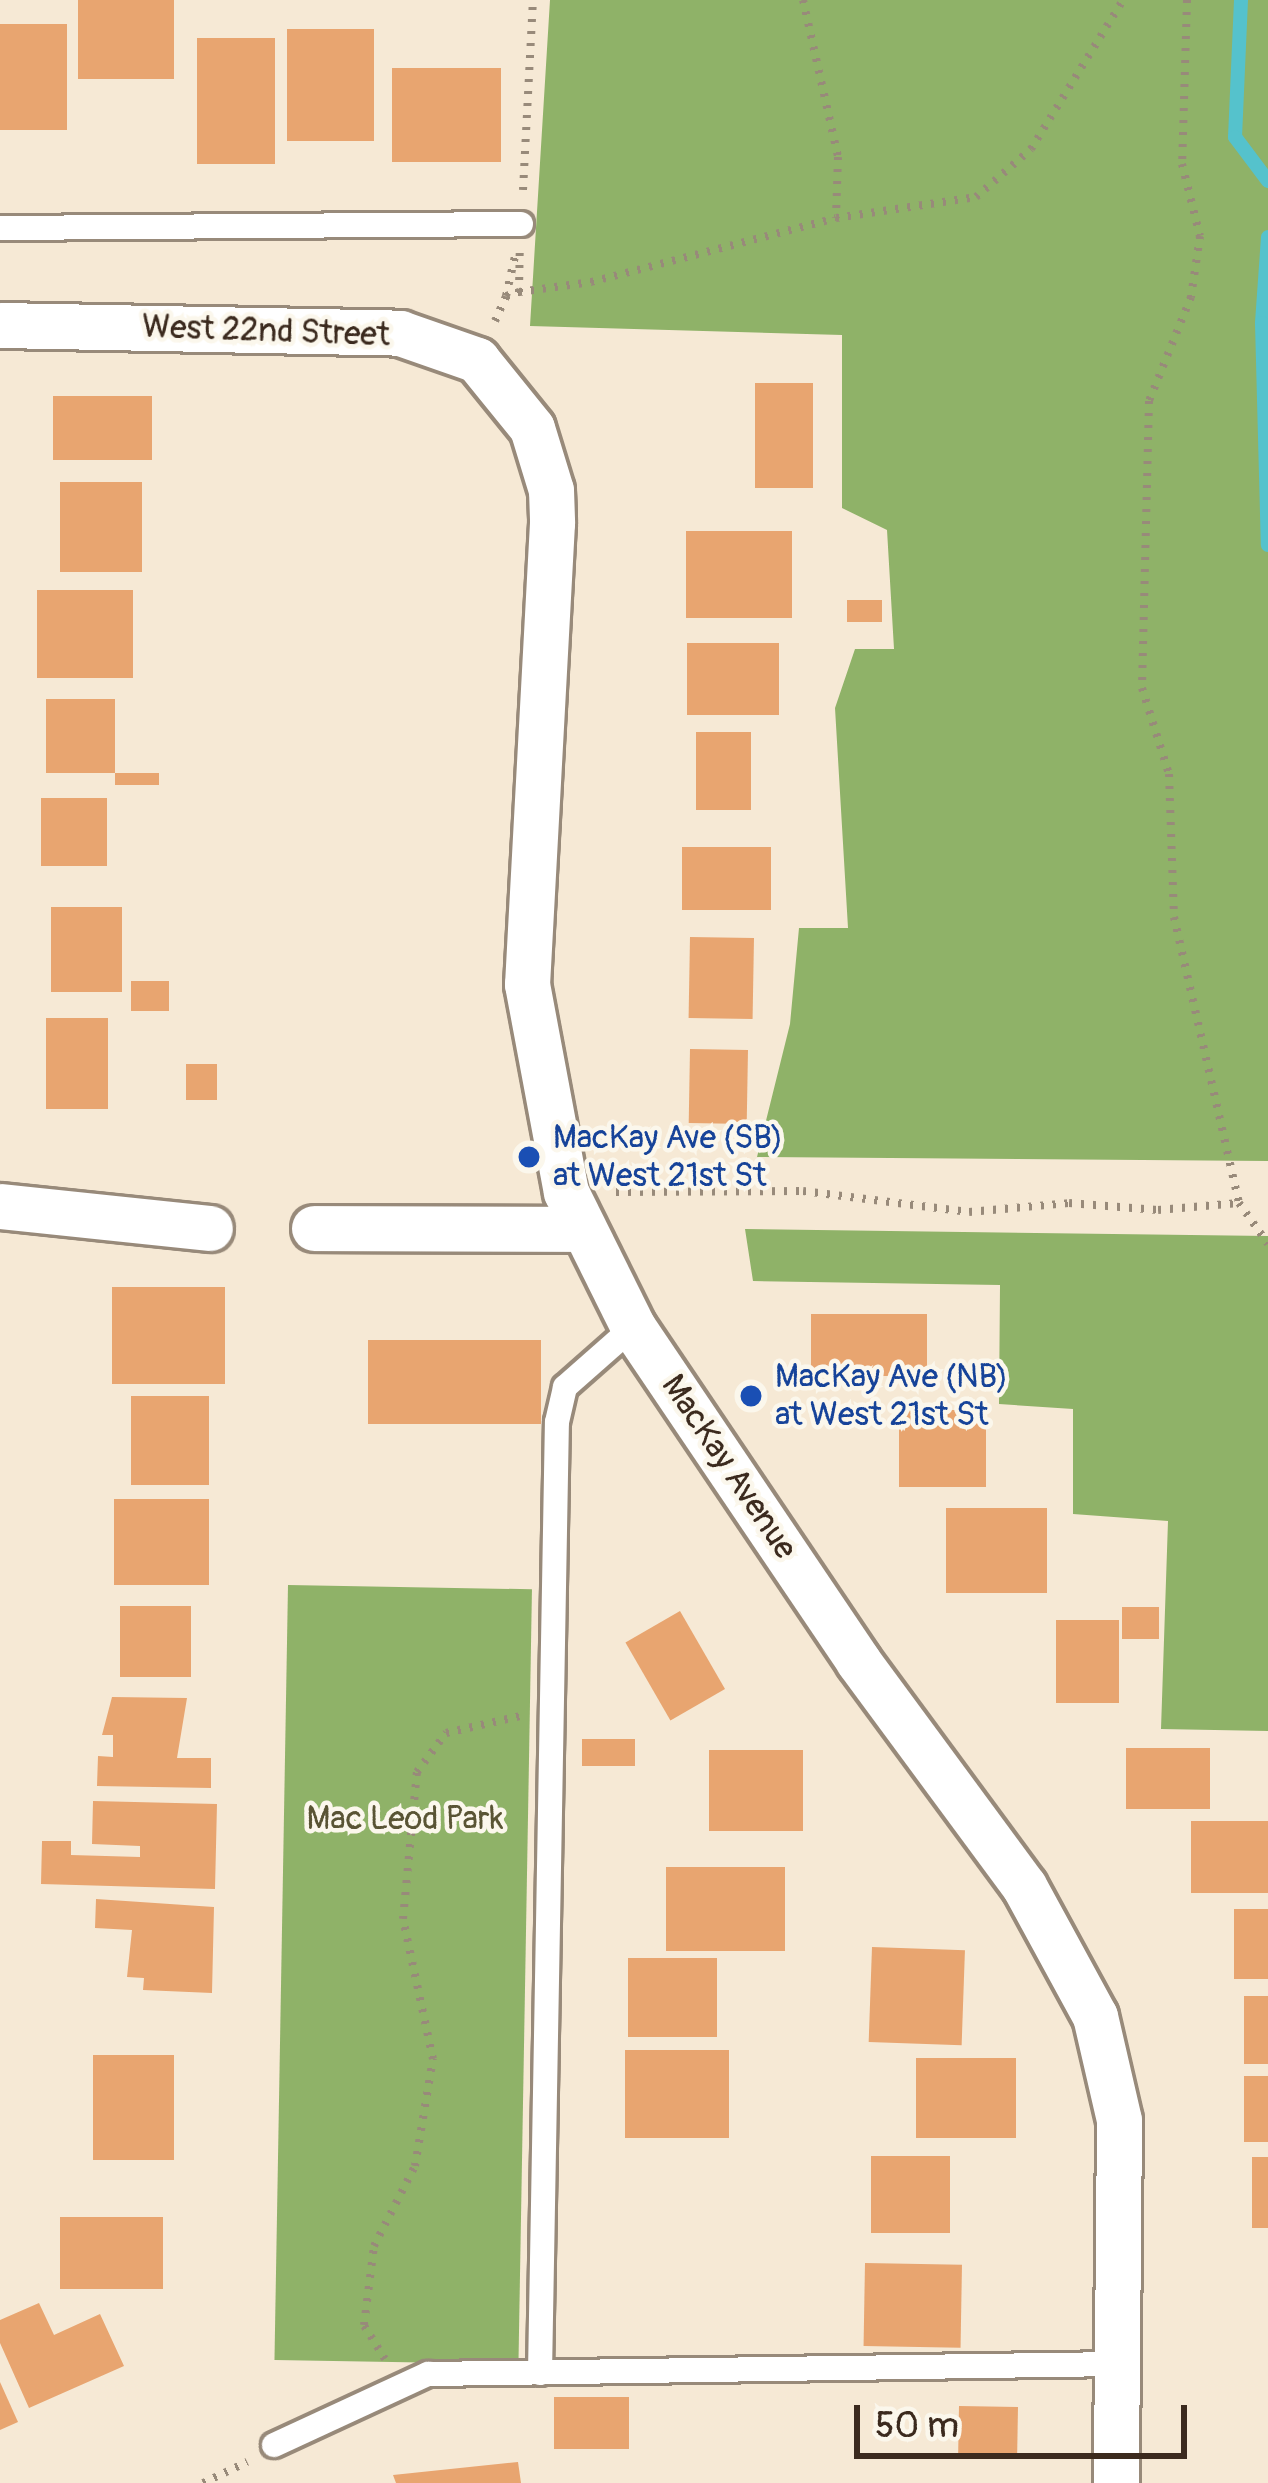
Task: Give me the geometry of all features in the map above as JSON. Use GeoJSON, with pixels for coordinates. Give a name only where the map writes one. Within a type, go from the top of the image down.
{"type":"FeatureCollection","features":[{"type":"Feature","properties":{"kind":"street","name":"West 22nd Street"},"geometry":{"type":"LineString","coordinates":[[0,325],[400,333],[477,360],[511,396]]}},
{"type":"Feature","properties":{"kind":"street","name":"MacKay Avenue"},"geometry":{"type":"LineString","coordinates":[[511,396],[532,428],[551,490],[527,984],[547,1114],[581,1229],[633,1328],[858,1661],[1024,1886],[1095,2016],[1119,2120],[1116,2483]]}},
{"type":"Feature","properties":{"kind":"street"},"geometry":{"type":"LineString","coordinates":[[0,1206],[210,1228]]}},
{"type":"Feature","properties":{"kind":"street"},"geometry":{"type":"LineString","coordinates":[[314,1228],[581,1229]]}},
{"type":"Feature","properties":{"kind":"lane"},"geometry":{"type":"LineString","coordinates":[[0,227],[521,224]]}},
{"type":"Feature","properties":{"kind":"lane"},"geometry":{"type":"LineString","coordinates":[[540,2372],[557,1422],[566,1387],[633,1328]]}},
{"type":"Feature","properties":{"kind":"lane"},"geometry":{"type":"LineString","coordinates":[[274,2445],[428,2374],[1117,2364]]}},
{"type":"Feature","properties":{"kind":"path"},"geometry":{"type":"LineString","coordinates":[[521,224],[533,0]]}},
{"type":"Feature","properties":{"kind":"path"},"geometry":{"type":"LineString","coordinates":[[803,0],[838,157],[836,218]]}},
{"type":"Feature","properties":{"kind":"path"},"geometry":{"type":"LineString","coordinates":[[477,360],[506,296],[591,282],[836,218],[976,197],[1031,149],[1123,0]]}},
{"type":"Feature","properties":{"kind":"path"},"geometry":{"type":"LineString","coordinates":[[1187,0],[1182,164],[1200,236],[1191,297],[1149,401],[1142,688],[1169,774],[1174,917],[1239,1204],[1268,1244]]}},
{"type":"Feature","properties":{"kind":"path"},"geometry":{"type":"LineString","coordinates":[[616,1192],[803,1191],[969,1212],[1069,1203],[1158,1210],[1239,1204]]}},
{"type":"Feature","properties":{"kind":"path"},"geometry":{"type":"LineString","coordinates":[[402,2386],[364,2325],[374,2246],[415,2166],[428,2116],[431,2041],[404,1919],[416,1772],[446,1733],[552,1712]]}},
{"type":"Feature","properties":{"kind":"path"},"geometry":{"type":"LineString","coordinates":[[202,2483],[274,2445]]}},
{"type":"Feature","properties":{"kind":"green space"},"geometry":{"type":"Polygon","coordinates":[[[550,0],[1268,0],[1268,1161],[757,1157],[790,1024],[799,928],[848,928],[835,708],[855,649],[894,649],[887,530],[842,508],[842,335],[530,326],[550,0]]]}},
{"type":"Feature","properties":{"kind":"green space"},"geometry":{"type":"Polygon","coordinates":[[[745,1229],[1268,1236],[1268,1731],[1161,1729],[1168,1521],[1073,1514],[1073,1409],[999,1404],[1000,1285],[753,1281],[745,1229]]]}},
{"type":"Feature","properties":{"kind":"green space","name":"Mac Leod Park"},"geometry":{"type":"Polygon","coordinates":[[[288,1585],[532,1589],[518,2364],[274,2360],[288,1585]]]}},
{"type":"Feature","properties":{"kind":"building"},"geometry":{"type":"Polygon","coordinates":[[[78,0],[174,0],[174,79],[78,79],[78,0]]]}},
{"type":"Feature","properties":{"kind":"building"},"geometry":{"type":"Polygon","coordinates":[[[0,24],[67,24],[67,130],[0,130],[0,24]]]}},
{"type":"Feature","properties":{"kind":"building"},"geometry":{"type":"Polygon","coordinates":[[[287,29],[374,29],[374,141],[287,141],[287,29]]]}},
{"type":"Feature","properties":{"kind":"building"},"geometry":{"type":"Polygon","coordinates":[[[197,38],[275,38],[275,164],[197,164],[197,38]]]}},
{"type":"Feature","properties":{"kind":"building"},"geometry":{"type":"Polygon","coordinates":[[[392,68],[501,68],[501,162],[392,162],[392,68]]]}},
{"type":"Feature","properties":{"kind":"building"},"geometry":{"type":"Polygon","coordinates":[[[755,383],[813,383],[813,488],[755,488],[755,383]]]}},
{"type":"Feature","properties":{"kind":"building"},"geometry":{"type":"Polygon","coordinates":[[[53,396],[152,396],[152,460],[53,460],[53,396]]]}},
{"type":"Feature","properties":{"kind":"building"},"geometry":{"type":"Polygon","coordinates":[[[60,482],[142,482],[142,572],[60,572],[60,482]]]}},
{"type":"Feature","properties":{"kind":"building"},"geometry":{"type":"Polygon","coordinates":[[[686,531],[792,531],[792,618],[686,618],[686,531]]]}},
{"type":"Feature","properties":{"kind":"building"},"geometry":{"type":"Polygon","coordinates":[[[37,590],[133,590],[133,678],[37,678],[37,590]]]}},
{"type":"Feature","properties":{"kind":"building"},"geometry":{"type":"Polygon","coordinates":[[[847,600],[882,600],[882,622],[847,622],[847,600]]]}},
{"type":"Feature","properties":{"kind":"building"},"geometry":{"type":"Polygon","coordinates":[[[687,643],[779,643],[779,715],[687,715],[687,643]]]}},
{"type":"Feature","properties":{"kind":"building"},"geometry":{"type":"Polygon","coordinates":[[[46,699],[115,699],[115,773],[46,773],[46,699]]]}},
{"type":"Feature","properties":{"kind":"building"},"geometry":{"type":"Polygon","coordinates":[[[696,732],[751,732],[751,810],[696,810],[696,732]]]}},
{"type":"Feature","properties":{"kind":"building"},"geometry":{"type":"Polygon","coordinates":[[[115,773],[159,773],[159,785],[115,785],[115,773]]]}},
{"type":"Feature","properties":{"kind":"building"},"geometry":{"type":"Polygon","coordinates":[[[41,798],[107,798],[107,866],[41,866],[41,798]]]}},
{"type":"Feature","properties":{"kind":"building"},"geometry":{"type":"Polygon","coordinates":[[[682,847],[771,847],[771,910],[682,910],[682,847]]]}},
{"type":"Feature","properties":{"kind":"building"},"geometry":{"type":"Polygon","coordinates":[[[51,907],[122,907],[122,992],[51,992],[51,907]]]}},
{"type":"Feature","properties":{"kind":"building"},"geometry":{"type":"Polygon","coordinates":[[[690,937],[754,938],[753,1019],[689,1018],[690,937]]]}},
{"type":"Feature","properties":{"kind":"building"},"geometry":{"type":"Polygon","coordinates":[[[131,981],[169,981],[169,1011],[131,1011],[131,981]]]}},
{"type":"Feature","properties":{"kind":"building"},"geometry":{"type":"Polygon","coordinates":[[[46,1018],[108,1018],[108,1109],[46,1109],[46,1018]]]}},
{"type":"Feature","properties":{"kind":"building"},"geometry":{"type":"Polygon","coordinates":[[[690,1049],[748,1050],[747,1124],[689,1123],[690,1049]]]}},
{"type":"Feature","properties":{"kind":"building"},"geometry":{"type":"Polygon","coordinates":[[[186,1064],[217,1064],[217,1100],[186,1100],[186,1064]]]}},
{"type":"Feature","properties":{"kind":"building"},"geometry":{"type":"Polygon","coordinates":[[[112,1287],[225,1287],[225,1384],[112,1384],[112,1287]]]}},
{"type":"Feature","properties":{"kind":"building"},"geometry":{"type":"Polygon","coordinates":[[[811,1314],[927,1314],[927,1376],[811,1376],[811,1314]]]}},
{"type":"Feature","properties":{"kind":"building"},"geometry":{"type":"Polygon","coordinates":[[[368,1340],[541,1340],[541,1424],[368,1424],[368,1340]]]}},
{"type":"Feature","properties":{"kind":"building"},"geometry":{"type":"Polygon","coordinates":[[[131,1396],[209,1396],[209,1485],[131,1485],[131,1396]]]}},
{"type":"Feature","properties":{"kind":"building"},"geometry":{"type":"Polygon","coordinates":[[[899,1410],[986,1410],[986,1487],[899,1487],[899,1410]]]}},
{"type":"Feature","properties":{"kind":"building"},"geometry":{"type":"Polygon","coordinates":[[[114,1499],[209,1499],[209,1585],[114,1585],[114,1499]]]}},
{"type":"Feature","properties":{"kind":"building"},"geometry":{"type":"Polygon","coordinates":[[[946,1508],[1047,1508],[1047,1593],[946,1593],[946,1508]]]}},
{"type":"Feature","properties":{"kind":"building"},"geometry":{"type":"Polygon","coordinates":[[[120,1606],[191,1606],[191,1677],[120,1677],[120,1606]]]}},
{"type":"Feature","properties":{"kind":"building"},"geometry":{"type":"Polygon","coordinates":[[[1122,1607],[1159,1607],[1159,1639],[1122,1639],[1122,1607]]]}},
{"type":"Feature","properties":{"kind":"building"},"geometry":{"type":"Polygon","coordinates":[[[680,1611],[725,1689],[670,1720],[625,1642],[680,1611]]]}},
{"type":"Feature","properties":{"kind":"building"},"geometry":{"type":"Polygon","coordinates":[[[1056,1620],[1119,1620],[1119,1703],[1056,1703],[1056,1620]]]}},
{"type":"Feature","properties":{"kind":"building"},"geometry":{"type":"Polygon","coordinates":[[[112,1697],[187,1698],[177,1758],[211,1758],[211,1788],[97,1786],[98,1756],[113,1757],[113,1735],[102,1735],[112,1697]]]}},
{"type":"Feature","properties":{"kind":"building"},"geometry":{"type":"Polygon","coordinates":[[[582,1739],[635,1739],[635,1766],[582,1766],[582,1739]]]}},
{"type":"Feature","properties":{"kind":"building"},"geometry":{"type":"Polygon","coordinates":[[[1126,1748],[1210,1748],[1210,1809],[1126,1809],[1126,1748]]]}},
{"type":"Feature","properties":{"kind":"building"},"geometry":{"type":"Polygon","coordinates":[[[709,1750],[803,1750],[803,1831],[709,1831],[709,1750]]]}},
{"type":"Feature","properties":{"kind":"building"},"geometry":{"type":"Polygon","coordinates":[[[93,1801],[217,1804],[215,1889],[41,1884],[42,1841],[71,1841],[71,1855],[140,1857],[140,1846],[92,1844],[93,1801]]]}},
{"type":"Feature","properties":{"kind":"building"},"geometry":{"type":"Polygon","coordinates":[[[1191,1821],[1268,1821],[1268,1893],[1191,1893],[1191,1821]]]}},
{"type":"Feature","properties":{"kind":"building"},"geometry":{"type":"Polygon","coordinates":[[[666,1867],[785,1867],[785,1951],[666,1951],[666,1867]]]}},
{"type":"Feature","properties":{"kind":"building"},"geometry":{"type":"Polygon","coordinates":[[[96,1899],[214,1907],[212,1993],[143,1990],[144,1978],[127,1977],[132,1930],[95,1928],[96,1899]]]}},
{"type":"Feature","properties":{"kind":"building"},"geometry":{"type":"Polygon","coordinates":[[[1234,1909],[1268,1909],[1268,1979],[1234,1979],[1234,1909]]]}},
{"type":"Feature","properties":{"kind":"building"},"geometry":{"type":"Polygon","coordinates":[[[872,1947],[965,1950],[962,2045],[869,2042],[872,1947]]]}},
{"type":"Feature","properties":{"kind":"building"},"geometry":{"type":"Polygon","coordinates":[[[628,1958],[717,1958],[717,2037],[628,2037],[628,1958]]]}},
{"type":"Feature","properties":{"kind":"building"},"geometry":{"type":"Polygon","coordinates":[[[1244,1996],[1268,1996],[1268,2064],[1244,2064],[1244,1996]]]}},
{"type":"Feature","properties":{"kind":"building"},"geometry":{"type":"Polygon","coordinates":[[[625,2050],[729,2050],[729,2138],[625,2138],[625,2050]]]}},
{"type":"Feature","properties":{"kind":"building"},"geometry":{"type":"Polygon","coordinates":[[[93,2055],[174,2055],[174,2160],[93,2160],[93,2055]]]}},
{"type":"Feature","properties":{"kind":"building"},"geometry":{"type":"Polygon","coordinates":[[[916,2058],[1016,2058],[1016,2138],[916,2138],[916,2058]]]}},
{"type":"Feature","properties":{"kind":"building"},"geometry":{"type":"Polygon","coordinates":[[[1244,2076],[1268,2076],[1268,2142],[1244,2142],[1244,2076]]]}},
{"type":"Feature","properties":{"kind":"building"},"geometry":{"type":"Polygon","coordinates":[[[871,2156],[950,2156],[950,2233],[871,2233],[871,2156]]]}},
{"type":"Feature","properties":{"kind":"building"},"geometry":{"type":"Polygon","coordinates":[[[1252,2157],[1268,2157],[1268,2228],[1252,2228],[1252,2157]]]}},
{"type":"Feature","properties":{"kind":"building"},"geometry":{"type":"Polygon","coordinates":[[[60,2217],[163,2217],[163,2289],[60,2289],[60,2217]]]}},
{"type":"Feature","properties":{"kind":"building"},"geometry":{"type":"Polygon","coordinates":[[[865,2263],[962,2265],[961,2348],[864,2346],[865,2263]]]}},
{"type":"Feature","properties":{"kind":"building"},"geometry":{"type":"Polygon","coordinates":[[[39,2303],[54,2335],[100,2314],[124,2366],[29,2408],[0,2343],[0,2320],[39,2303]]]}},
{"type":"Feature","properties":{"kind":"building"},"geometry":{"type":"Polygon","coordinates":[[[0,2382],[18,2422],[0,2430],[0,2382]]]}},
{"type":"Feature","properties":{"kind":"building"},"geometry":{"type":"Polygon","coordinates":[[[554,2397],[629,2397],[629,2449],[554,2449],[554,2397]]]}},
{"type":"Feature","properties":{"kind":"building"},"geometry":{"type":"Polygon","coordinates":[[[959,2406],[1018,2407],[1017,2455],[958,2454],[959,2406]]]}},
{"type":"Feature","properties":{"kind":"building"},"geometry":{"type":"Polygon","coordinates":[[[518,2462],[521,2483],[396,2483],[393,2475],[518,2462]]]}},
{"type":"Feature","properties":{"kind":"waterway"},"geometry":{"type":"LineString","coordinates":[[1241,0],[1235,137],[1268,181]]}},
{"type":"Feature","properties":{"kind":"waterway"},"geometry":{"type":"LineString","coordinates":[[1268,237],[1262,323],[1268,545]]}},
{"type":"Feature","properties":{"kind":"place","name":"MacKay Ave (SB) at West 21st St"},"geometry":{"type":"Point","coordinates":[529,1157]}},
{"type":"Feature","properties":{"kind":"place","name":"MacKay Ave (NB) at West 21st St"},"geometry":{"type":"Point","coordinates":[751,1396]}}]}
